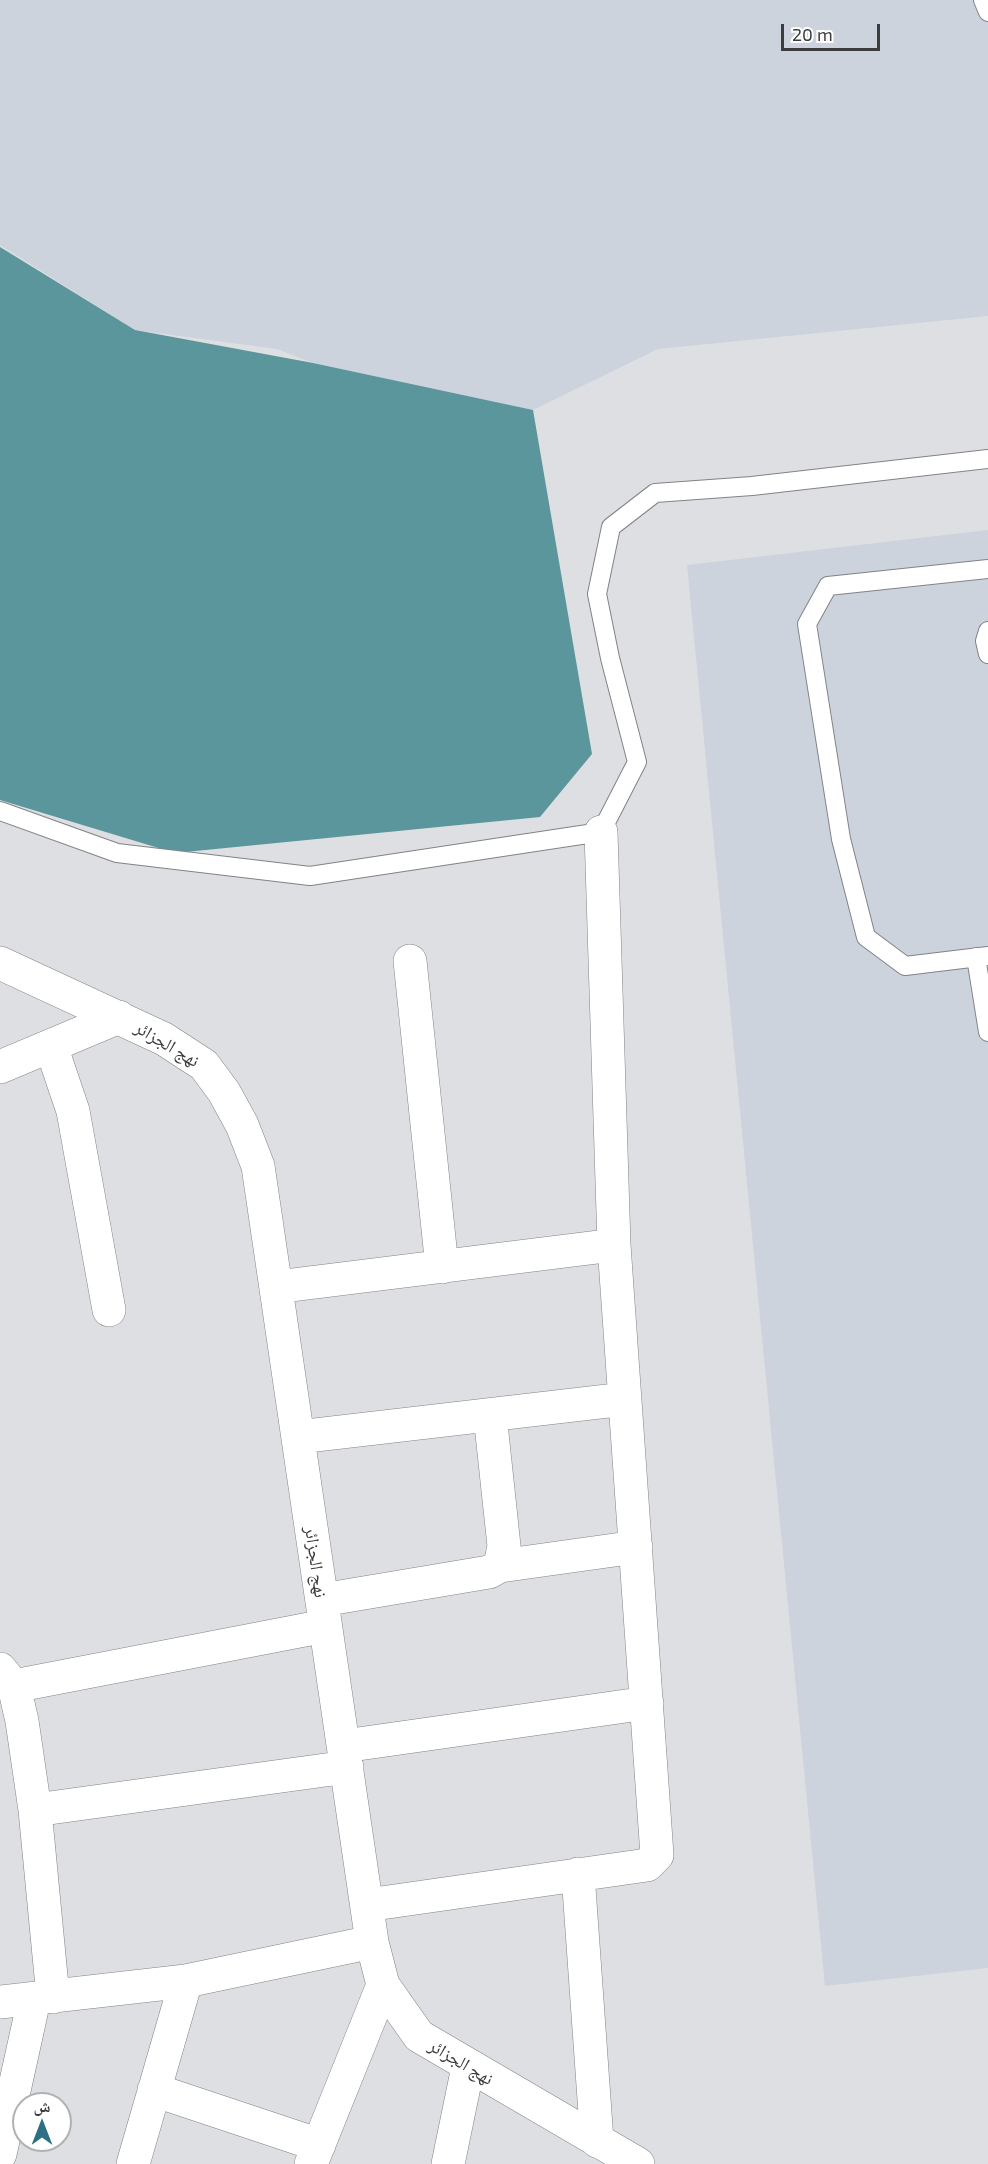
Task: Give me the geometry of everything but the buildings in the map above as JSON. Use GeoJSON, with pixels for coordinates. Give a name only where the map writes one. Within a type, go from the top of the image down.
{"type":"FeatureCollection","features":[{"type":"Feature","properties":{"kind":"street"},"geometry":{"type":"LineString","coordinates":[[367,1905],[647,1864],[657,1855],[614,1245],[601,832]]}},
{"type":"Feature","properties":{"kind":"street"},"geometry":{"type":"LineString","coordinates":[[410,961],[442,1267]]}},
{"type":"Feature","properties":{"kind":"street","name":"نهج الجزائر"},"geometry":{"type":"LineString","coordinates":[[0,963],[164,1039],[204,1065],[224,1092],[242,1125],[258,1166],[372,1942],[383,1985],[419,2036],[468,2067],[638,2164]]}},
{"type":"Feature","properties":{"kind":"street"},"geometry":{"type":"LineString","coordinates":[[0,1067],[119,1017]]}},
{"type":"Feature","properties":{"kind":"street"},"geometry":{"type":"LineString","coordinates":[[51,1046],[74,1111],[109,1310]]}},
{"type":"Feature","properties":{"kind":"street"},"geometry":{"type":"LineString","coordinates":[[276,1287],[614,1245]]}},
{"type":"Feature","properties":{"kind":"street"},"geometry":{"type":"LineString","coordinates":[[298,1437],[625,1399]]}},
{"type":"Feature","properties":{"kind":"street"},"geometry":{"type":"LineString","coordinates":[[490,1415],[504,1546],[500,1566]]}},
{"type":"Feature","properties":{"kind":"street"},"geometry":{"type":"LineString","coordinates":[[0,2154],[44,1999],[34,1810],[22,1721],[7,1677],[323,1613],[489,1572],[500,1566],[636,1547]]}},
{"type":"Feature","properties":{"kind":"street"},"geometry":{"type":"LineString","coordinates":[[34,1810],[647,1703]]}},
{"type":"Feature","properties":{"kind":"street"},"geometry":{"type":"LineString","coordinates":[[578,1874],[597,2141]]}},
{"type":"Feature","properties":{"kind":"street"},"geometry":{"type":"LineString","coordinates":[[0,2002],[44,1999],[186,1981],[372,1942]]}},
{"type":"Feature","properties":{"kind":"street"},"geometry":{"type":"LineString","coordinates":[[133,2164],[186,1981]]}},
{"type":"Feature","properties":{"kind":"street"},"geometry":{"type":"LineString","coordinates":[[154,2090],[315,2155],[383,1985]]}},
{"type":"Feature","properties":{"kind":"street"},"geometry":{"type":"LineString","coordinates":[[448,2164],[468,2067]]}},
{"type":"Feature","properties":{"kind":"lane"},"geometry":{"type":"LineString","coordinates":[[983,0],[988,12]]}},
{"type":"Feature","properties":{"kind":"lane"},"geometry":{"type":"LineString","coordinates":[[0,811],[117,853],[310,876],[601,832],[638,762],[610,658],[597,594],[611,527],[655,493],[764,485],[988,459]]}},
{"type":"Feature","properties":{"kind":"lane"},"geometry":{"type":"LineString","coordinates":[[988,569],[828,586],[807,624],[841,839],[866,936],[905,966],[982,957],[988,1032]]}},
{"type":"Feature","properties":{"kind":"lane"},"geometry":{"type":"LineString","coordinates":[[988,631],[985,640],[988,654]]}},
{"type":"Feature","properties":{"kind":"shaded area"},"geometry":{"type":"Polygon","coordinates":[[[0,0],[988,0],[988,316],[658,349],[533,410],[313,363],[277,349],[135,330],[0,245],[0,0]]]}},
{"type":"Feature","properties":{"kind":"shaded area"},"geometry":{"type":"Polygon","coordinates":[[[988,530],[988,1968],[825,1986],[687,565],[988,530]]]}},
{"type":"Feature","properties":{"kind":"water"},"geometry":{"type":"Polygon","coordinates":[[[0,247],[135,330],[313,363],[533,410],[592,754],[540,817],[175,853],[0,800],[0,247]]]}}]}
